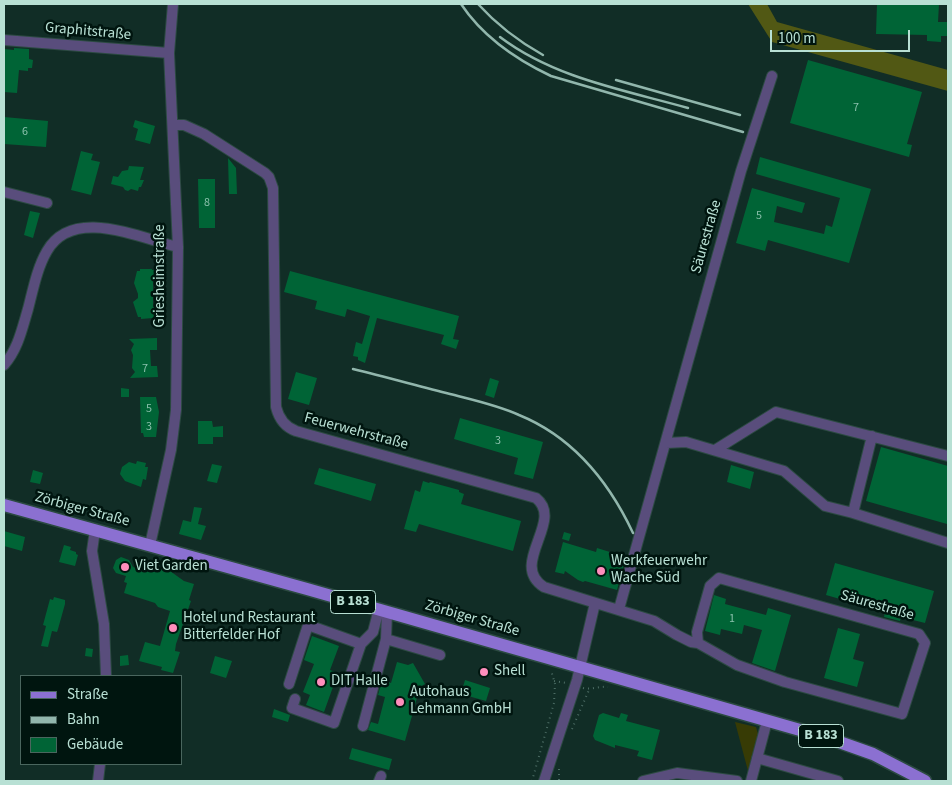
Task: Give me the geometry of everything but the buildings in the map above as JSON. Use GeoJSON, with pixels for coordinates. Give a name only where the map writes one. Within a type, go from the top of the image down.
{"type":"FeatureCollection","features":[{"type":"Feature","properties":{"kind":"main road","name":"Zörbiger Straße"},"geometry":{"type":"LineString","coordinates":[[4,505],[579,666],[768,721],[860,749],[925,781]]}},
{"type":"Feature","properties":{"kind":"street","name":"Griesheimstraße"},"geometry":{"type":"LineString","coordinates":[[150,545],[176,422],[178,247],[169,53],[173,4]]}},
{"type":"Feature","properties":{"kind":"street","name":"Graphitstraße"},"geometry":{"type":"LineString","coordinates":[[4,40],[169,53]]}},
{"type":"Feature","properties":{"kind":"street","name":"Säurestraße"},"geometry":{"type":"LineString","coordinates":[[620,609],[741,171],[772,76]]}},
{"type":"Feature","properties":{"kind":"street","name":"Feuerwehrstraße"},"geometry":{"type":"LineString","coordinates":[[173,125],[184,125],[204,134],[265,173],[271,181],[273,188],[276,407],[283,422],[296,431],[536,498],[542,504],[545,516],[532,562],[533,576],[544,587],[595,603]]}},
{"type":"Feature","properties":{"kind":"street"},"geometry":{"type":"LineString","coordinates":[[4,192],[47,203]]}},
{"type":"Feature","properties":{"kind":"street"},"geometry":{"type":"LineString","coordinates":[[4,365],[17,344],[43,259],[52,243],[64,233],[82,227],[104,228],[178,247]]}},
{"type":"Feature","properties":{"kind":"street"},"geometry":{"type":"LineString","coordinates":[[715,450],[776,412],[948,456]]}},
{"type":"Feature","properties":{"kind":"street"},"geometry":{"type":"LineString","coordinates":[[852,513],[872,436]]}},
{"type":"Feature","properties":{"kind":"street"},"geometry":{"type":"LineString","coordinates":[[666,443],[686,442],[784,472],[825,506],[948,543]]}},
{"type":"Feature","properties":{"kind":"street"},"geometry":{"type":"LineString","coordinates":[[95,530],[92,551],[104,624],[106,675]]}},
{"type":"Feature","properties":{"kind":"street","name":"Säurestraße"},"geometry":{"type":"LineString","coordinates":[[595,603],[620,609],[654,621],[677,636],[698,643],[745,668],[785,682],[902,714],[925,643],[919,634],[719,578],[710,586],[697,632],[698,643]]}},
{"type":"Feature","properties":{"kind":"street"},"geometry":{"type":"LineString","coordinates":[[544,781],[574,686],[595,603]]}},
{"type":"Feature","properties":{"kind":"street"},"geometry":{"type":"LineString","coordinates":[[363,726],[386,639],[383,611]]}},
{"type":"Feature","properties":{"kind":"street"},"geometry":{"type":"LineString","coordinates":[[296,699],[292,708],[334,723],[361,644],[373,632],[383,611]]}},
{"type":"Feature","properties":{"kind":"street"},"geometry":{"type":"LineString","coordinates":[[289,684],[308,625],[361,644]]}},
{"type":"Feature","properties":{"kind":"street"},"geometry":{"type":"LineString","coordinates":[[386,639],[440,655]]}},
{"type":"Feature","properties":{"kind":"street"},"geometry":{"type":"LineString","coordinates":[[745,781],[751,781],[768,721]]}},
{"type":"Feature","properties":{"kind":"street"},"geometry":{"type":"LineString","coordinates":[[757,758],[838,781]]}},
{"type":"Feature","properties":{"kind":"street"},"geometry":{"type":"LineString","coordinates":[[98,781],[100,765]]}},
{"type":"Feature","properties":{"kind":"street"},"geometry":{"type":"LineString","coordinates":[[643,781],[677,777],[737,781]]}},
{"type":"Feature","properties":{"kind":"path"},"geometry":{"type":"LineString","coordinates":[[532,781],[554,703],[554,681],[551,671]]}},
{"type":"Feature","properties":{"kind":"path"},"geometry":{"type":"LineString","coordinates":[[554,681],[589,690],[600,686],[615,689]]}},
{"type":"Feature","properties":{"kind":"path"},"geometry":{"type":"LineString","coordinates":[[570,734],[589,690]]}},
{"type":"Feature","properties":{"kind":"path"},"geometry":{"type":"LineString","coordinates":[[559,767],[559,781]]}},
{"type":"Feature","properties":{"kind":"green space"},"geometry":{"type":"Polygon","coordinates":[[[748,4],[767,4],[777,22],[948,70],[948,91],[772,42],[748,4]]]}},
{"type":"Feature","properties":{"kind":"green space"},"geometry":{"type":"Polygon","coordinates":[[[735,722],[756,727],[759,737],[748,771],[735,722]]]}},
{"type":"Feature","properties":{"kind":"railway"},"geometry":{"type":"LineString","coordinates":[[461,4],[479,27],[501,46],[551,76],[743,132]]}},
{"type":"Feature","properties":{"kind":"railway"},"geometry":{"type":"LineString","coordinates":[[478,4],[508,32],[543,55]]}},
{"type":"Feature","properties":{"kind":"railway"},"geometry":{"type":"LineString","coordinates":[[500,37],[521,51],[566,73],[688,108]]}},
{"type":"Feature","properties":{"kind":"railway"},"geometry":{"type":"LineString","coordinates":[[616,80],[740,115]]}},
{"type":"Feature","properties":{"kind":"railway"},"geometry":{"type":"LineString","coordinates":[[353,369],[511,411],[538,424],[572,449],[601,479],[613,496],[633,533]]}},
{"type":"Feature","properties":{"kind":"place","name":"Viet Garden"},"geometry":{"type":"Point","coordinates":[125,567]}},
{"type":"Feature","properties":{"kind":"place","name":"Werkfeuerwehr Wache Süd"},"geometry":{"type":"Point","coordinates":[601,571]}},
{"type":"Feature","properties":{"kind":"place","name":"Hotel und Restaurant Bitterfelder Hof"},"geometry":{"type":"Point","coordinates":[173,628]}},
{"type":"Feature","properties":{"kind":"place","name":"Shell"},"geometry":{"type":"Point","coordinates":[484,672]}},
{"type":"Feature","properties":{"kind":"place","name":"DIT Halle"},"geometry":{"type":"Point","coordinates":[321,682]}},
{"type":"Feature","properties":{"kind":"place","name":"Autohaus Lehmann GmbH"},"geometry":{"type":"Point","coordinates":[400,702]}}]}
